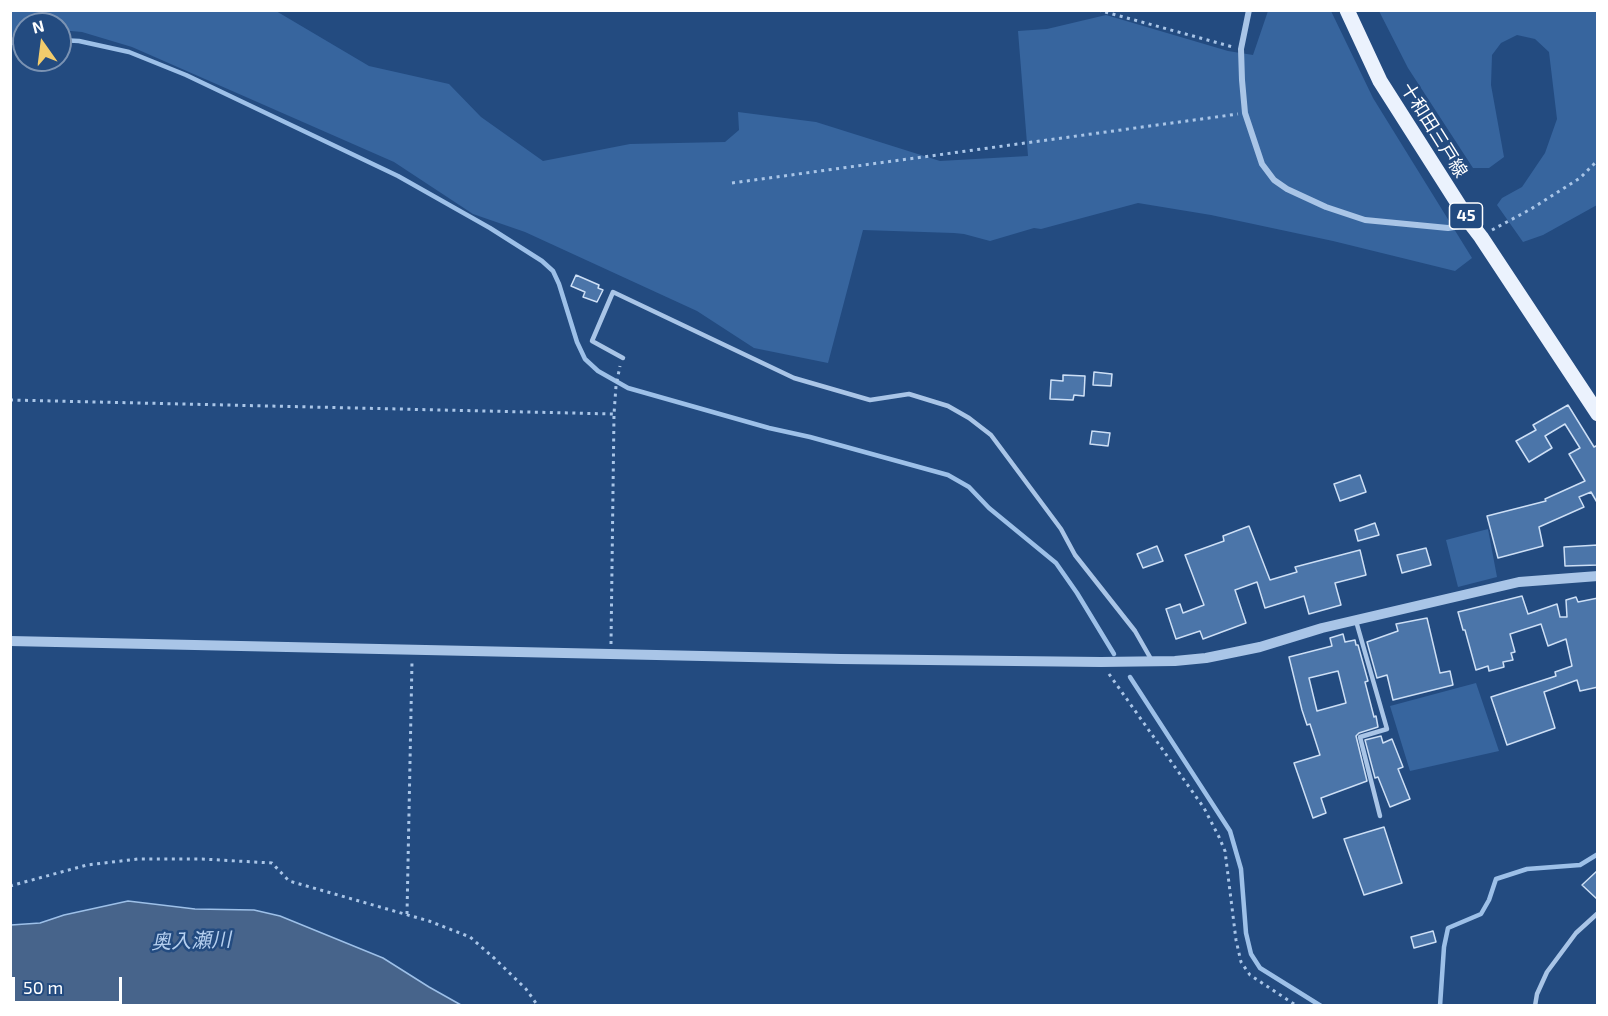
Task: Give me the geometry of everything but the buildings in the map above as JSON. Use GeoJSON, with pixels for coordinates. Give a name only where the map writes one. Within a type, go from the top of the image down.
{"type":"FeatureCollection","features":[{"type":"Feature","properties":{"kind":"main road","name":"十和田三戸線"},"geometry":{"type":"LineString","coordinates":[[1347,10],[1380,81],[1471,224],[1596,409]]}},
{"type":"Feature","properties":{"kind":"street"},"geometry":{"type":"LineString","coordinates":[[1249,10],[1241,49],[1245,113],[1262,164],[1274,180],[1287,189],[1326,207],[1365,220],[1448,228],[1471,224]]}},
{"type":"Feature","properties":{"kind":"street"},"geometry":{"type":"LineString","coordinates":[[10,641],[610,655],[1152,662],[1206,658],[1260,647],[1322,628],[1519,582],[1598,576]]}},
{"type":"Feature","properties":{"kind":"lane"},"geometry":{"type":"LineString","coordinates":[[623,358],[592,341],[613,292],[794,378],[870,400],[909,394],[948,406],[969,418],[991,435],[1061,529],[1074,555],[1135,631],[1152,662]]}},
{"type":"Feature","properties":{"kind":"lane"},"geometry":{"type":"LineString","coordinates":[[1356,621],[1387,729],[1360,737],[1380,816]]}},
{"type":"Feature","properties":{"kind":"lane"},"geometry":{"type":"LineString","coordinates":[[1535,1005],[1537,994],[1547,972],[1576,933],[1598,913]]}},
{"type":"Feature","properties":{"kind":"path"},"geometry":{"type":"LineString","coordinates":[[1098,10],[1241,49]]}},
{"type":"Feature","properties":{"kind":"path"},"geometry":{"type":"LineString","coordinates":[[732,183],[1245,113]]}},
{"type":"Feature","properties":{"kind":"path"},"geometry":{"type":"LineString","coordinates":[[1481,237],[1580,178],[1598,160]]}},
{"type":"Feature","properties":{"kind":"path"},"geometry":{"type":"LineString","coordinates":[[610,655],[614,414],[618,373]]}},
{"type":"Feature","properties":{"kind":"path"},"geometry":{"type":"LineString","coordinates":[[10,400],[614,414]]}},
{"type":"Feature","properties":{"kind":"path"},"geometry":{"type":"LineString","coordinates":[[408,914],[412,651]]}},
{"type":"Feature","properties":{"kind":"path"},"geometry":{"type":"LineString","coordinates":[[1101,662],[1204,808],[1219,837],[1225,851],[1236,940],[1241,962],[1250,975],[1297,1005]]}},
{"type":"Feature","properties":{"kind":"path"},"geometry":{"type":"LineString","coordinates":[[10,886],[87,865],[138,860],[202,859],[272,863],[289,882],[408,914],[470,937],[526,989],[538,1005]]}},
{"type":"Feature","properties":{"kind":"shaded area"},"geometry":{"type":"Polygon","coordinates":[[[10,11],[276,11],[369,66],[449,84],[481,117],[543,161],[630,144],[725,142],[739,130],[738,112],[816,122],[940,161],[1028,156],[1018,31],[1047,29],[1106,15],[1228,51],[1253,55],[1268,11],[1331,11],[1373,98],[1472,258],[1455,271],[1333,241],[1211,215],[1138,203],[990,241],[954,233],[863,230],[828,363],[754,348],[697,311],[525,232],[473,214],[394,162],[132,47],[72,31],[72,12],[12,12],[11,36],[10,11]]]}},
{"type":"Feature","properties":{"kind":"shaded area"},"geometry":{"type":"Polygon","coordinates":[[[1379,11],[1597,11],[1597,205],[1543,235],[1523,242],[1497,205],[1502,198],[1522,187],[1545,153],[1557,119],[1549,52],[1535,39],[1517,35],[1501,43],[1492,55],[1491,85],[1504,157],[1489,168],[1473,168],[1408,68],[1379,11]]]}},
{"type":"Feature","properties":{"kind":"shaded area"},"geometry":{"type":"Polygon","coordinates":[[[1488,529],[1497,577],[1458,587],[1446,540],[1488,529]]]}},
{"type":"Feature","properties":{"kind":"shaded area"},"geometry":{"type":"Polygon","coordinates":[[[1476,683],[1499,751],[1410,771],[1390,706],[1476,683]]]}},
{"type":"Feature","properties":{"kind":"water","name":"奥入瀬川"},"geometry":{"type":"Polygon","coordinates":[[[128,901],[195,909],[254,910],[280,916],[383,958],[461,1005],[11,1005],[11,925],[40,923],[64,915],[128,901]]]}},
{"type":"Feature","properties":{"kind":"waterway"},"geometry":{"type":"LineString","coordinates":[[72,41],[129,52],[186,75],[398,176],[490,228],[542,261],[553,271],[585,359],[598,371],[628,388],[948,475],[969,487],[989,508],[1056,563],[1114,654]]}},
{"type":"Feature","properties":{"kind":"waterway"},"geometry":{"type":"LineString","coordinates":[[1130,677],[1230,831],[1241,869],[1246,933],[1251,954],[1260,968],[1321,1006]]}},
{"type":"Feature","properties":{"kind":"waterway"},"geometry":{"type":"LineString","coordinates":[[1440,1006],[1444,947],[1448,928],[1481,914],[1489,900],[1496,879],[1527,869],[1580,865],[1598,854]]}}]}
